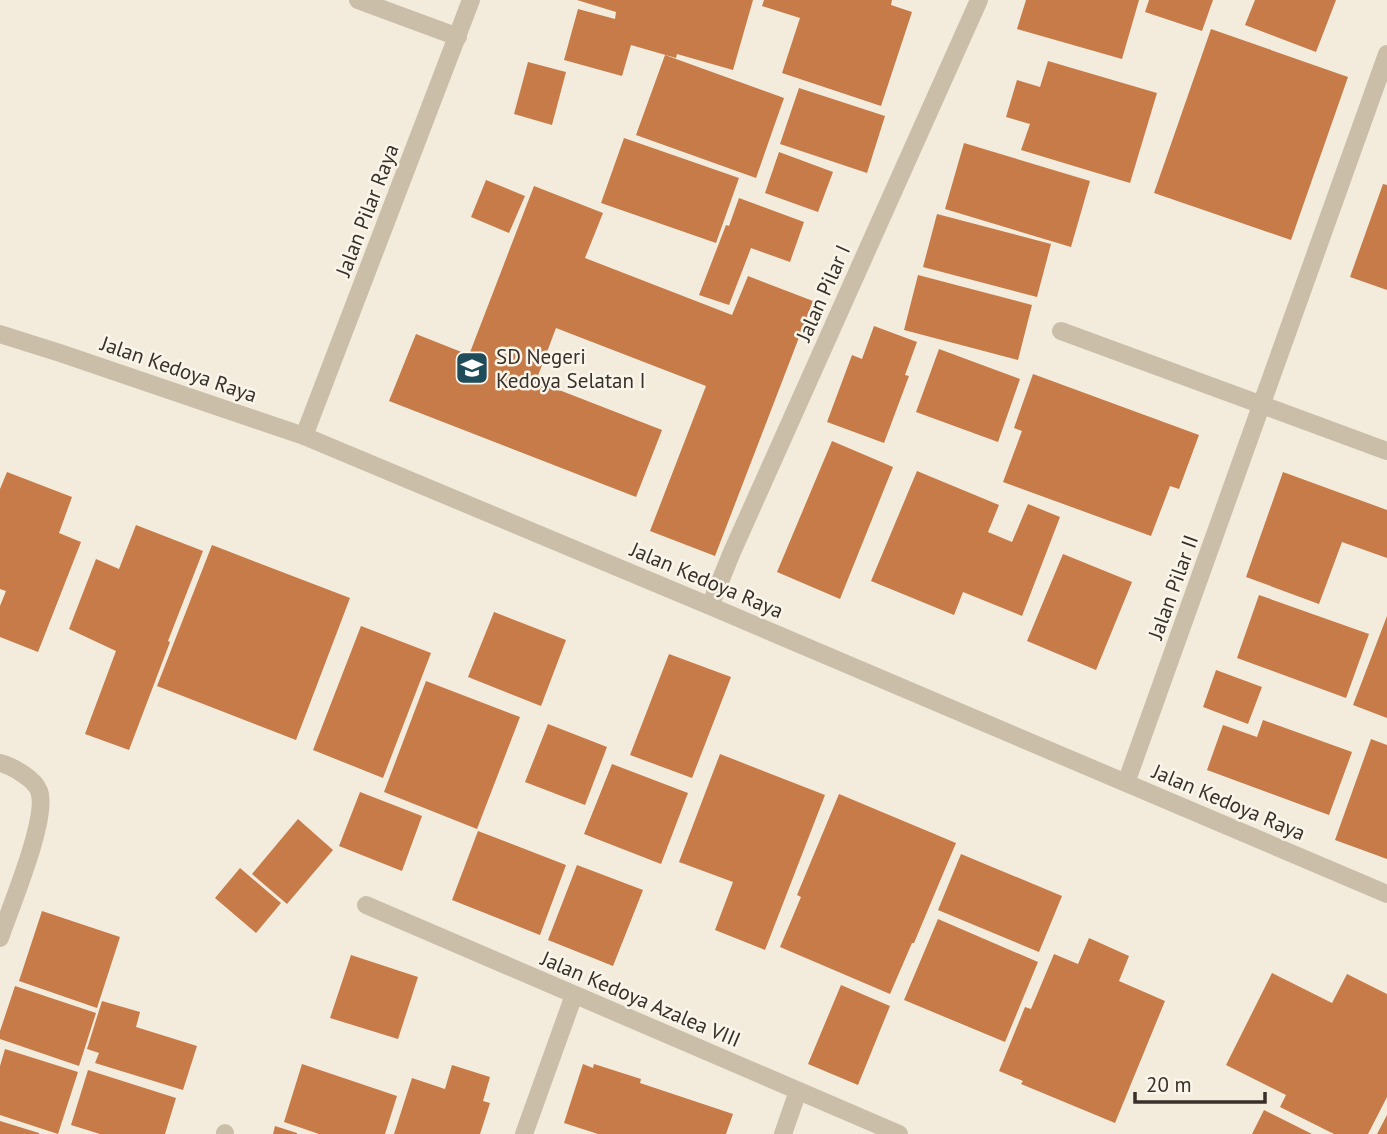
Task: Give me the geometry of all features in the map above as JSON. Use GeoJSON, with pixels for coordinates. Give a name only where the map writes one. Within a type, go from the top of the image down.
{"type":"FeatureCollection","features":[{"type":"Feature","properties":{"kind":"street"},"geometry":{"type":"LineString","coordinates":[[358,0],[458,37]]}},
{"type":"Feature","properties":{"kind":"street","name":"Jalan Pilar Raya"},"geometry":{"type":"LineString","coordinates":[[304,436],[471,0]]}},
{"type":"Feature","properties":{"kind":"street","name":"Jalan Pilar I"},"geometry":{"type":"LineString","coordinates":[[710,606],[979,0]]}},
{"type":"Feature","properties":{"kind":"street","name":"Jalan Pilar II"},"geometry":{"type":"LineString","coordinates":[[1126,783],[1387,54]]}},
{"type":"Feature","properties":{"kind":"street"},"geometry":{"type":"LineString","coordinates":[[1061,331],[1387,451]]}},
{"type":"Feature","properties":{"kind":"street","name":"Jalan Kedoya Raya"},"geometry":{"type":"LineString","coordinates":[[0,334],[304,436],[1387,894]]}},
{"type":"Feature","properties":{"kind":"street"},"geometry":{"type":"LineString","coordinates":[[0,762],[26,776],[39,789],[41,808],[38,828],[0,938]]}},
{"type":"Feature","properties":{"kind":"street","name":"Jalan Kedoya Azalea VIII"},"geometry":{"type":"LineString","coordinates":[[366,905],[899,1134]]}},
{"type":"Feature","properties":{"kind":"street"},"geometry":{"type":"LineString","coordinates":[[524,1134],[574,995]]}},
{"type":"Feature","properties":{"kind":"street"},"geometry":{"type":"LineString","coordinates":[[783,1134],[798,1091]]}},
{"type":"Feature","properties":{"kind":"building"},"geometry":{"type":"Polygon","coordinates":[[[577,0],[753,0],[733,70],[677,54],[676,58],[631,45],[622,76],[564,60],[578,9],[615,19],[616,12],[577,0]]]}},
{"type":"Feature","properties":{"kind":"building"},"geometry":{"type":"Polygon","coordinates":[[[764,0],[892,0],[891,5],[912,12],[881,106],[782,73],[800,18],[762,6],[764,0]]]}},
{"type":"Feature","properties":{"kind":"building"},"geometry":{"type":"Polygon","coordinates":[[[1026,0],[1139,0],[1122,59],[1017,29],[1026,0]]]}},
{"type":"Feature","properties":{"kind":"building"},"geometry":{"type":"Polygon","coordinates":[[[1149,0],[1213,0],[1202,31],[1145,12],[1149,0]]]}},
{"type":"Feature","properties":{"kind":"building"},"geometry":{"type":"Polygon","coordinates":[[[1255,0],[1336,0],[1316,52],[1245,25],[1255,0]]]}},
{"type":"Feature","properties":{"kind":"building"},"geometry":{"type":"Polygon","coordinates":[[[1211,29],[1348,77],[1291,240],[1154,193],[1211,29]]]}},
{"type":"Feature","properties":{"kind":"building"},"geometry":{"type":"Polygon","coordinates":[[[665,55],[784,98],[756,178],[636,135],[665,55]]]}},
{"type":"Feature","properties":{"kind":"building"},"geometry":{"type":"Polygon","coordinates":[[[1048,61],[1157,93],[1130,183],[1021,150],[1030,124],[1006,117],[1017,80],[1040,87],[1048,61]]]}},
{"type":"Feature","properties":{"kind":"building"},"geometry":{"type":"Polygon","coordinates":[[[528,62],[566,72],[552,125],[514,114],[528,62]]]}},
{"type":"Feature","properties":{"kind":"building"},"geometry":{"type":"Polygon","coordinates":[[[799,88],[885,116],[867,173],[780,144],[799,88]]]}},
{"type":"Feature","properties":{"kind":"building"},"geometry":{"type":"Polygon","coordinates":[[[624,138],[739,178],[716,243],[601,203],[624,138]]]}},
{"type":"Feature","properties":{"kind":"building"},"geometry":{"type":"Polygon","coordinates":[[[964,143],[1090,181],[1071,247],[945,209],[964,143]]]}},
{"type":"Feature","properties":{"kind":"building"},"geometry":{"type":"Polygon","coordinates":[[[779,152],[833,172],[818,212],[765,193],[779,152]]]}},
{"type":"Feature","properties":{"kind":"building"},"geometry":{"type":"Polygon","coordinates":[[[486,180],[525,196],[509,233],[471,217],[486,180]]]}},
{"type":"Feature","properties":{"kind":"building"},"geometry":{"type":"Polygon","coordinates":[[[1383,184],[1387,185],[1387,290],[1350,277],[1383,184]]]}},
{"type":"Feature","properties":{"kind":"building","name":"SD Negeri Kedoya Selatan I"},"geometry":{"type":"Polygon","coordinates":[[[534,186],[603,213],[585,258],[732,315],[748,276],[813,301],[715,556],[650,531],[706,386],[556,328],[536,381],[662,430],[636,497],[389,401],[416,334],[469,355],[534,186]]]}},
{"type":"Feature","properties":{"kind":"building"},"geometry":{"type":"Polygon","coordinates":[[[739,198],[804,222],[790,262],[751,248],[729,305],[699,295],[739,198]]]}},
{"type":"Feature","properties":{"kind":"building"},"geometry":{"type":"Polygon","coordinates":[[[937,214],[1051,244],[1037,297],[923,267],[937,214]]]}},
{"type":"Feature","properties":{"kind":"building"},"geometry":{"type":"Polygon","coordinates":[[[918,275],[1032,305],[1018,360],[904,330],[918,275]]]}},
{"type":"Feature","properties":{"kind":"building"},"geometry":{"type":"Polygon","coordinates":[[[874,326],[917,342],[905,375],[909,376],[884,443],[827,422],[852,355],[862,359],[874,326]]]}},
{"type":"Feature","properties":{"kind":"building"},"geometry":{"type":"Polygon","coordinates":[[[939,349],[1020,379],[998,442],[916,412],[939,349]]]}},
{"type":"Feature","properties":{"kind":"building"},"geometry":{"type":"Polygon","coordinates":[[[1033,374],[1199,435],[1179,489],[1170,486],[1151,536],[1003,482],[1022,431],[1014,428],[1033,374]]]}},
{"type":"Feature","properties":{"kind":"building"},"geometry":{"type":"Polygon","coordinates":[[[832,441],[893,467],[840,599],[777,572],[832,441]]]}},
{"type":"Feature","properties":{"kind":"building"},"geometry":{"type":"Polygon","coordinates":[[[917,471],[999,505],[988,532],[1012,542],[1028,504],[1060,517],[1022,616],[963,592],[954,615],[871,581],[917,471]]]}},
{"type":"Feature","properties":{"kind":"building"},"geometry":{"type":"Polygon","coordinates":[[[7,472],[72,497],[59,533],[81,542],[38,652],[0,637],[0,606],[6,591],[0,589],[0,489],[7,472]]]}},
{"type":"Feature","properties":{"kind":"building"},"geometry":{"type":"Polygon","coordinates":[[[1283,472],[1387,510],[1387,558],[1342,542],[1319,604],[1246,577],[1283,472]]]}},
{"type":"Feature","properties":{"kind":"building"},"geometry":{"type":"Polygon","coordinates":[[[136,525],[203,551],[129,750],[85,734],[116,651],[69,629],[96,559],[119,569],[136,525]]]}},
{"type":"Feature","properties":{"kind":"building"},"geometry":{"type":"Polygon","coordinates":[[[212,545],[350,598],[296,740],[157,686],[212,545]]]}},
{"type":"Feature","properties":{"kind":"building"},"geometry":{"type":"Polygon","coordinates":[[[1063,554],[1132,582],[1096,670],[1027,641],[1063,554]]]}},
{"type":"Feature","properties":{"kind":"building"},"geometry":{"type":"Polygon","coordinates":[[[1259,595],[1369,634],[1346,698],[1237,658],[1259,595]]]}},
{"type":"Feature","properties":{"kind":"building"},"geometry":{"type":"Polygon","coordinates":[[[494,612],[566,640],[541,706],[468,677],[494,612]]]}},
{"type":"Feature","properties":{"kind":"building"},"geometry":{"type":"Polygon","coordinates":[[[1387,616],[1387,718],[1353,705],[1387,616]]]}},
{"type":"Feature","properties":{"kind":"building"},"geometry":{"type":"Polygon","coordinates":[[[361,626],[431,653],[383,778],[313,750],[361,626]]]}},
{"type":"Feature","properties":{"kind":"building"},"geometry":{"type":"Polygon","coordinates":[[[669,654],[731,677],[692,778],[630,755],[669,654]]]}},
{"type":"Feature","properties":{"kind":"building"},"geometry":{"type":"Polygon","coordinates":[[[1216,670],[1262,687],[1248,724],[1203,707],[1216,670]]]}},
{"type":"Feature","properties":{"kind":"building"},"geometry":{"type":"Polygon","coordinates":[[[426,681],[520,717],[477,829],[384,792],[426,681]]]}},
{"type":"Feature","properties":{"kind":"building"},"geometry":{"type":"Polygon","coordinates":[[[1263,720],[1352,752],[1329,815],[1207,770],[1223,725],[1257,737],[1263,720]]]}},
{"type":"Feature","properties":{"kind":"building"},"geometry":{"type":"Polygon","coordinates":[[[548,724],[607,747],[585,805],[525,782],[548,724]]]}},
{"type":"Feature","properties":{"kind":"building"},"geometry":{"type":"Polygon","coordinates":[[[1371,739],[1387,745],[1387,859],[1335,840],[1371,739]]]}},
{"type":"Feature","properties":{"kind":"building"},"geometry":{"type":"Polygon","coordinates":[[[720,754],[825,795],[765,950],[715,930],[733,882],[679,862],[720,754]]]}},
{"type":"Feature","properties":{"kind":"building"},"geometry":{"type":"Polygon","coordinates":[[[612,764],[688,793],[661,864],[584,834],[612,764]]]}},
{"type":"Feature","properties":{"kind":"building"},"geometry":{"type":"Polygon","coordinates":[[[360,792],[422,816],[402,871],[339,846],[360,792]]]}},
{"type":"Feature","properties":{"kind":"building"},"geometry":{"type":"Polygon","coordinates":[[[839,794],[956,843],[890,994],[780,947],[801,897],[797,895],[839,794]]]}},
{"type":"Feature","properties":{"kind":"building"},"geometry":{"type":"Polygon","coordinates":[[[298,819],[333,850],[287,904],[252,874],[298,819]]]}},
{"type":"Feature","properties":{"kind":"building"},"geometry":{"type":"Polygon","coordinates":[[[478,831],[566,865],[540,935],[452,900],[478,831]]]}},
{"type":"Feature","properties":{"kind":"building"},"geometry":{"type":"Polygon","coordinates":[[[961,854],[1062,896],[1039,952],[938,910],[961,854]]]}},
{"type":"Feature","properties":{"kind":"building"},"geometry":{"type":"Polygon","coordinates":[[[577,865],[643,890],[613,966],[548,940],[577,865]]]}},
{"type":"Feature","properties":{"kind":"building"},"geometry":{"type":"Polygon","coordinates":[[[240,868],[281,903],[256,933],[215,898],[240,868]]]}},
{"type":"Feature","properties":{"kind":"building"},"geometry":{"type":"Polygon","coordinates":[[[42,911],[120,937],[97,1008],[19,981],[42,911]]]}},
{"type":"Feature","properties":{"kind":"building"},"geometry":{"type":"Polygon","coordinates":[[[938,919],[1038,962],[1005,1042],[904,1000],[938,919]]]}},
{"type":"Feature","properties":{"kind":"building"},"geometry":{"type":"Polygon","coordinates":[[[1089,938],[1129,956],[1119,981],[1165,1001],[1115,1123],[1021,1084],[1023,1081],[999,1071],[1025,1007],[1031,1009],[1054,954],[1078,964],[1089,938]]]}},
{"type":"Feature","properties":{"kind":"building"},"geometry":{"type":"Polygon","coordinates":[[[351,955],[418,977],[398,1039],[330,1018],[351,955]]]}},
{"type":"Feature","properties":{"kind":"building"},"geometry":{"type":"Polygon","coordinates":[[[1272,973],[1332,1003],[1347,974],[1387,994],[1387,1097],[1368,1134],[1334,1134],[1280,1107],[1286,1095],[1226,1065],[1272,973]]]}},
{"type":"Feature","properties":{"kind":"building"},"geometry":{"type":"Polygon","coordinates":[[[841,985],[890,1006],[858,1085],[808,1064],[841,985]]]}},
{"type":"Feature","properties":{"kind":"building"},"geometry":{"type":"Polygon","coordinates":[[[15,986],[96,1013],[79,1066],[0,1039],[0,1031],[15,986]]]}},
{"type":"Feature","properties":{"kind":"building"},"geometry":{"type":"Polygon","coordinates":[[[102,1001],[140,1012],[136,1027],[197,1046],[183,1090],[95,1063],[99,1053],[87,1049],[102,1001]]]}},
{"type":"Feature","properties":{"kind":"building"},"geometry":{"type":"Polygon","coordinates":[[[5,1049],[78,1072],[58,1134],[0,1115],[0,1066],[5,1049]]]}},
{"type":"Feature","properties":{"kind":"building"},"geometry":{"type":"Polygon","coordinates":[[[302,1064],[397,1096],[385,1134],[319,1134],[284,1122],[302,1064]]]}},
{"type":"Feature","properties":{"kind":"building"},"geometry":{"type":"Polygon","coordinates":[[[583,1064],[593,1068],[594,1064],[641,1079],[640,1083],[733,1114],[726,1134],[598,1134],[564,1123],[583,1064]]]}},
{"type":"Feature","properties":{"kind":"building"},"geometry":{"type":"Polygon","coordinates":[[[452,1065],[490,1077],[483,1101],[490,1103],[480,1134],[394,1134],[412,1078],[445,1089],[452,1065]]]}},
{"type":"Feature","properties":{"kind":"building"},"geometry":{"type":"Polygon","coordinates":[[[88,1070],[176,1098],[165,1134],[100,1134],[71,1125],[88,1070]]]}},
{"type":"Feature","properties":{"kind":"building"},"geometry":{"type":"Polygon","coordinates":[[[1264,1110],[1312,1134],[1252,1134],[1264,1110]]]}},
{"type":"Feature","properties":{"kind":"building"},"geometry":{"type":"Polygon","coordinates":[[[1387,1115],[1387,1134],[1377,1134],[1387,1115]]]}},
{"type":"Feature","properties":{"kind":"building"},"geometry":{"type":"Polygon","coordinates":[[[0,1121],[39,1133],[39,1134],[0,1134],[0,1121]]]}},
{"type":"Feature","properties":{"kind":"building"},"geometry":{"type":"Polygon","coordinates":[[[275,1126],[297,1133],[297,1134],[273,1134],[275,1126]]]}},
{"type":"Feature","properties":{"kind":"place","name":"SD Negeri Kedoya Selatan I"},"geometry":{"type":"Point","coordinates":[472,368]}}]}
